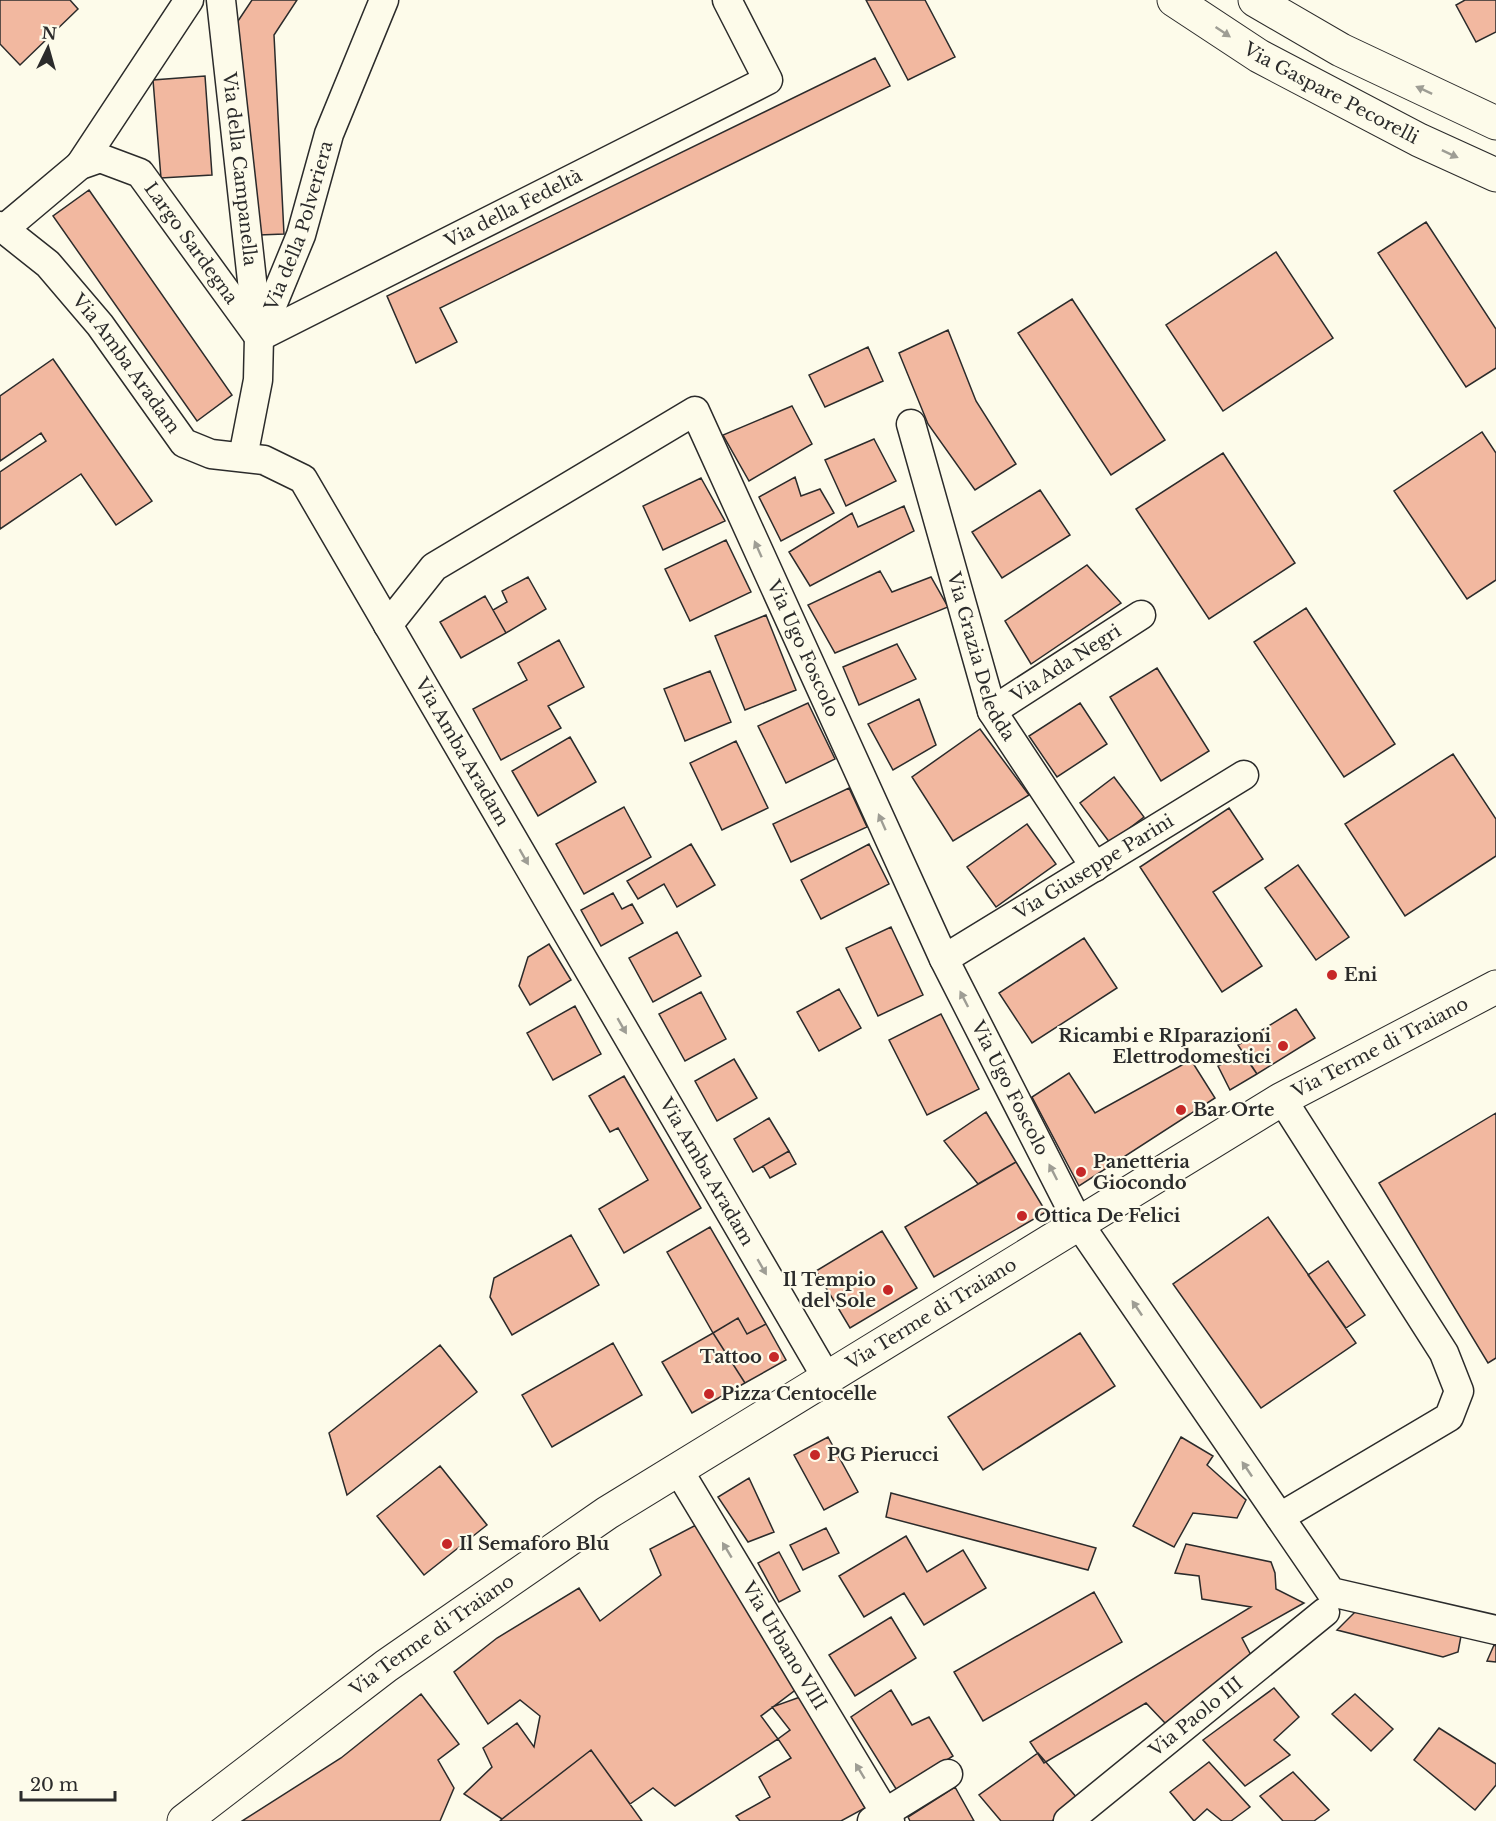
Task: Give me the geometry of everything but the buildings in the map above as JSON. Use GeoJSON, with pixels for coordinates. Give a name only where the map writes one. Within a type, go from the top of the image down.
{"type":"FeatureCollection","features":[{"type":"Feature","properties":{"kind":"main road","name":"Via Gaspare Pecorelli"},"geometry":{"type":"LineString","coordinates":[[1174,0],[1259,56],[1310,84],[1419,140],[1496,175]]}},
{"type":"Feature","properties":{"kind":"main road"},"geometry":{"type":"LineString","coordinates":[[1255,0],[1341,50],[1496,123]]}},
{"type":"Feature","properties":{"kind":"main road","name":"Via Terme di Traiano"},"geometry":{"type":"LineString","coordinates":[[184,1821],[386,1666],[607,1513],[828,1380],[1282,1099],[1496,987]]}},
{"type":"Feature","properties":{"kind":"street"},"geometry":{"type":"LineString","coordinates":[[2,228],[80,165],[189,0]]}},
{"type":"Feature","properties":{"kind":"street","name":"Via della Campanella"},"geometry":{"type":"LineString","coordinates":[[221,0],[259,337]]}},
{"type":"Feature","properties":{"kind":"street","name":"Via della Polveriera"},"geometry":{"type":"LineString","coordinates":[[243,457],[258,380],[259,337],[301,235],[328,134],[384,0]]}},
{"type":"Feature","properties":{"kind":"street","name":"Via della Fedeltà"},"geometry":{"type":"LineString","coordinates":[[259,337],[768,80],[727,0]]}},
{"type":"Feature","properties":{"kind":"street","name":"Largo Sardegna"},"geometry":{"type":"LineString","coordinates":[[80,165],[100,158],[140,173],[259,337]]}},
{"type":"Feature","properties":{"kind":"street","name":"Via Amba Aradam"},"geometry":{"type":"LineString","coordinates":[[2,228],[48,264],[100,326],[168,424],[184,443],[210,454],[264,460],[303,479],[828,1380]]}},
{"type":"Feature","properties":{"kind":"street","name":"Via Ugo Foscolo"},"geometry":{"type":"LineString","coordinates":[[388,626],[434,567],[695,411],[944,959],[1079,1224],[1331,1592],[1496,1630]]}},
{"type":"Feature","properties":{"kind":"street","name":"Via Grazia Deledda"},"geometry":{"type":"LineString","coordinates":[[911,424],[992,711],[1095,867]]}},
{"type":"Feature","properties":{"kind":"street","name":"Via Ada Negri"},"geometry":{"type":"LineString","coordinates":[[992,711],[1141,615]]}},
{"type":"Feature","properties":{"kind":"street","name":"Via Giuseppe Parini"},"geometry":{"type":"LineString","coordinates":[[944,959],[1244,776]]}},
{"type":"Feature","properties":{"kind":"street"},"geometry":{"type":"LineString","coordinates":[[1280,1517],[1449,1417],[1459,1391],[1444,1353],[1282,1099]]}},
{"type":"Feature","properties":{"kind":"street","name":"Via Urbano VIII"},"geometry":{"type":"LineString","coordinates":[[679,1471],[882,1818]]}},
{"type":"Feature","properties":{"kind":"street","name":"Via Paolo III"},"geometry":{"type":"LineString","coordinates":[[1068,1821],[1325,1612]]}},
{"type":"Feature","properties":{"kind":"street"},"geometry":{"type":"LineString","coordinates":[[882,1818],[948,1773]]}},
{"type":"Feature","properties":{"kind":"place","name":"Eni"},"geometry":{"type":"Point","coordinates":[1332,975]}},
{"type":"Feature","properties":{"kind":"place","name":"Ricambi e RIparazioni Elettrodomestici"},"geometry":{"type":"Point","coordinates":[1283,1046]}},
{"type":"Feature","properties":{"kind":"place","name":"Bar Orte"},"geometry":{"type":"Point","coordinates":[1181,1110]}},
{"type":"Feature","properties":{"kind":"place","name":"Panetteria Giocondo"},"geometry":{"type":"Point","coordinates":[1081,1172]}},
{"type":"Feature","properties":{"kind":"place","name":"Ottica De Felici"},"geometry":{"type":"Point","coordinates":[1022,1216]}},
{"type":"Feature","properties":{"kind":"place","name":"Il Tempio del Sole"},"geometry":{"type":"Point","coordinates":[888,1290]}},
{"type":"Feature","properties":{"kind":"place","name":"Tattoo"},"geometry":{"type":"Point","coordinates":[774,1357]}},
{"type":"Feature","properties":{"kind":"place","name":"Pizza Centocelle"},"geometry":{"type":"Point","coordinates":[709,1394]}},
{"type":"Feature","properties":{"kind":"place","name":"PG Pierucci"},"geometry":{"type":"Point","coordinates":[815,1455]}},
{"type":"Feature","properties":{"kind":"place","name":"Il Semaforo Blu"},"geometry":{"type":"Point","coordinates":[447,1544]}}]}
